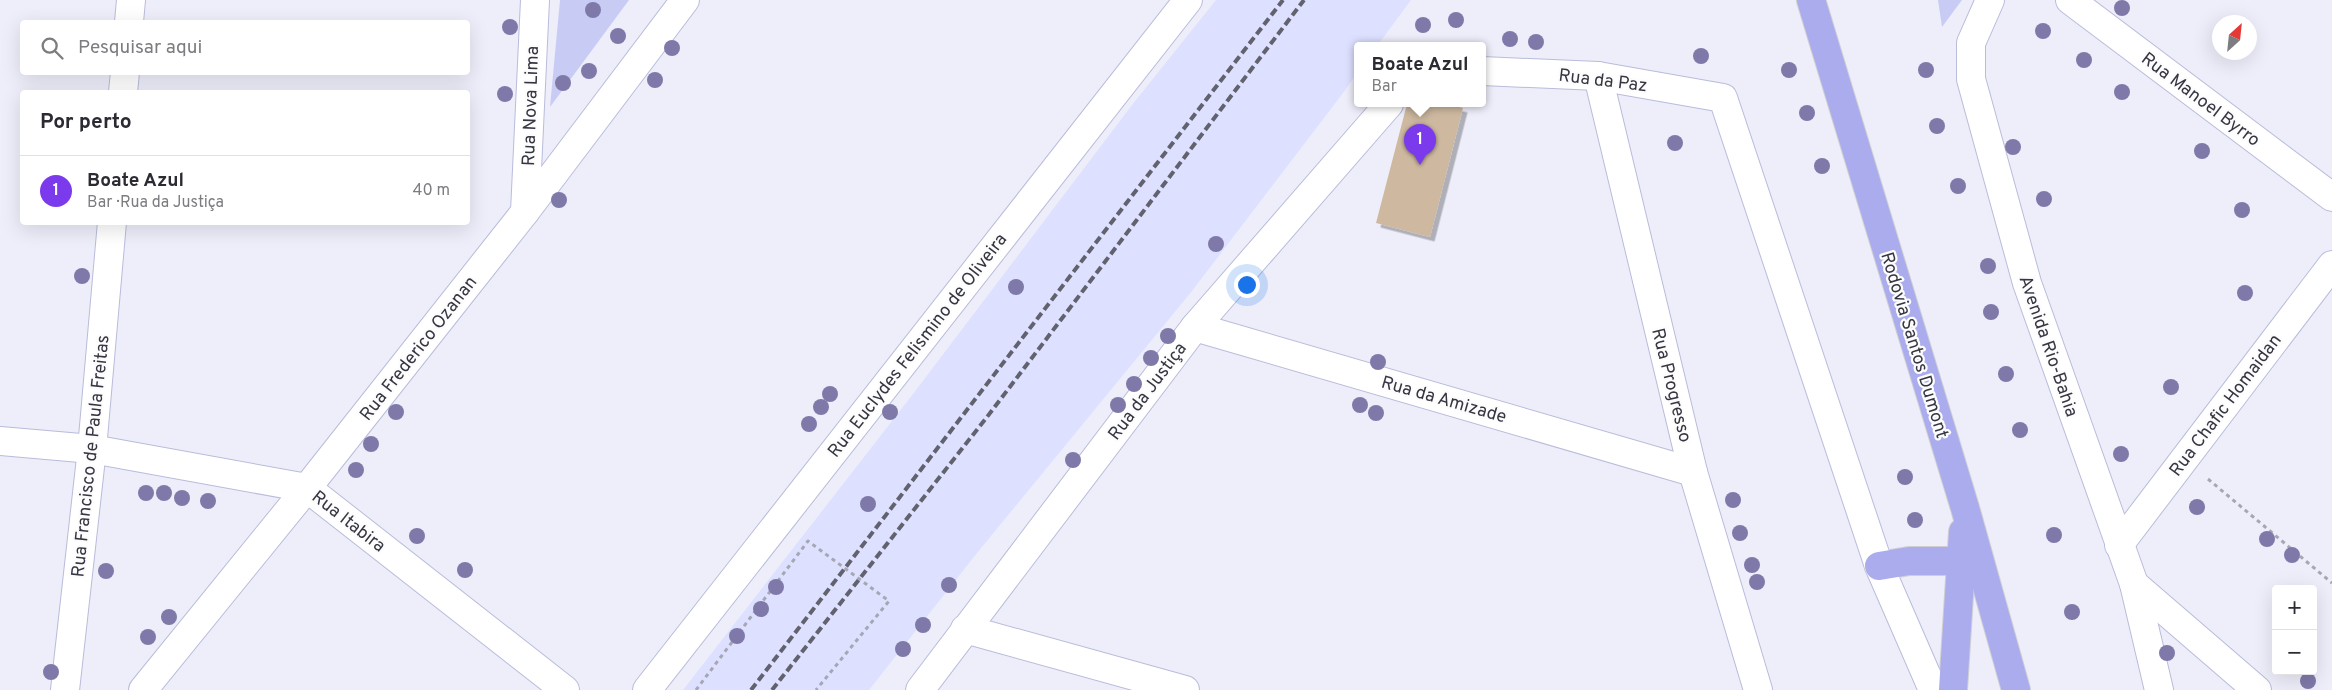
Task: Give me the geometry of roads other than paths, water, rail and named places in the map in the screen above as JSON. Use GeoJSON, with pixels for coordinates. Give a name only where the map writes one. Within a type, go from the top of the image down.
{"type":"FeatureCollection","features":[{"type":"Feature","properties":{"kind":"highway","name":"Rodovia Santos Dumont"},"geometry":{"type":"LineString","coordinates":[[1811,0],[1964,508],[2016,690]]}},
{"type":"Feature","properties":{"kind":"highway"},"geometry":{"type":"LineString","coordinates":[[1953,690],[1964,508]]}},
{"type":"Feature","properties":{"kind":"highway"},"geometry":{"type":"LineString","coordinates":[[1879,566],[1909,561],[1962,561]]}},
{"type":"Feature","properties":{"kind":"street"},"geometry":{"type":"LineString","coordinates":[[129,20],[131,0]]}},
{"type":"Feature","properties":{"kind":"street","name":"Rua Nova Lima"},"geometry":{"type":"LineString","coordinates":[[525,212],[534,0]]}},
{"type":"Feature","properties":{"kind":"street","name":"Rua Frederico Ozanan"},"geometry":{"type":"LineString","coordinates":[[143,690],[308,488],[525,212],[685,0]]}},
{"type":"Feature","properties":{"kind":"street","name":"Rua Euclydes Felismino de Oliveira"},"geometry":{"type":"LineString","coordinates":[[647,690],[1188,0]]}},
{"type":"Feature","properties":{"kind":"street","name":"Avenida Rio-Bahia"},"geometry":{"type":"LineString","coordinates":[[1990,0],[1970,43],[1971,79],[2026,283],[2134,584],[2159,690]]}},
{"type":"Feature","properties":{"kind":"street","name":"Rua Manoel Byrro"},"geometry":{"type":"LineString","coordinates":[[2070,0],[2332,198]]}},
{"type":"Feature","properties":{"kind":"street","name":"Rua da Paz"},"geometry":{"type":"LineString","coordinates":[[1486,71],[1598,76],[1723,98],[1879,566]]}},
{"type":"Feature","properties":{"kind":"street"},"geometry":{"type":"LineString","coordinates":[[123,90],[125,75]]}},
{"type":"Feature","properties":{"kind":"street","name":"Rua Progresso"},"geometry":{"type":"LineString","coordinates":[[1598,76],[1693,472],[1758,690]]}},
{"type":"Feature","properties":{"kind":"street","name":"Rua da Justiça"},"geometry":{"type":"LineString","coordinates":[[920,690],[1195,327],[1386,107]]}},
{"type":"Feature","properties":{"kind":"street","name":"Rua Francisco de Paula Freitas"},"geometry":{"type":"LineString","coordinates":[[65,690],[92,448],[112,225]]}},
{"type":"Feature","properties":{"kind":"street","name":"Rua Chafic Homaidan"},"geometry":{"type":"LineString","coordinates":[[2119,545],[2332,265]]}},
{"type":"Feature","properties":{"kind":"street","name":"Rua da Amizade"},"geometry":{"type":"LineString","coordinates":[[1195,327],[1693,472]]}},
{"type":"Feature","properties":{"kind":"street","name":"Rua Itabira"},"geometry":{"type":"LineString","coordinates":[[0,441],[92,448],[308,488],[565,690]]}},
{"type":"Feature","properties":{"kind":"street"},"geometry":{"type":"LineString","coordinates":[[1879,566],[1933,690]]}},
{"type":"Feature","properties":{"kind":"street"},"geometry":{"type":"LineString","coordinates":[[2134,584],[2257,690]]}},
{"type":"Feature","properties":{"kind":"street"},"geometry":{"type":"LineString","coordinates":[[966,629],[1185,690]]}},
{"type":"Feature","properties":{"kind":"railway"},"geometry":{"type":"LineString","coordinates":[[751,690],[1283,0]]}},
{"type":"Feature","properties":{"kind":"railway"},"geometry":{"type":"LineString","coordinates":[[772,690],[987,417],[1304,0]]}},
{"type":"Feature","properties":{"kind":"place","name":"Boate Azul"},"geometry":{"type":"Point","coordinates":[1420,165]}}]}
